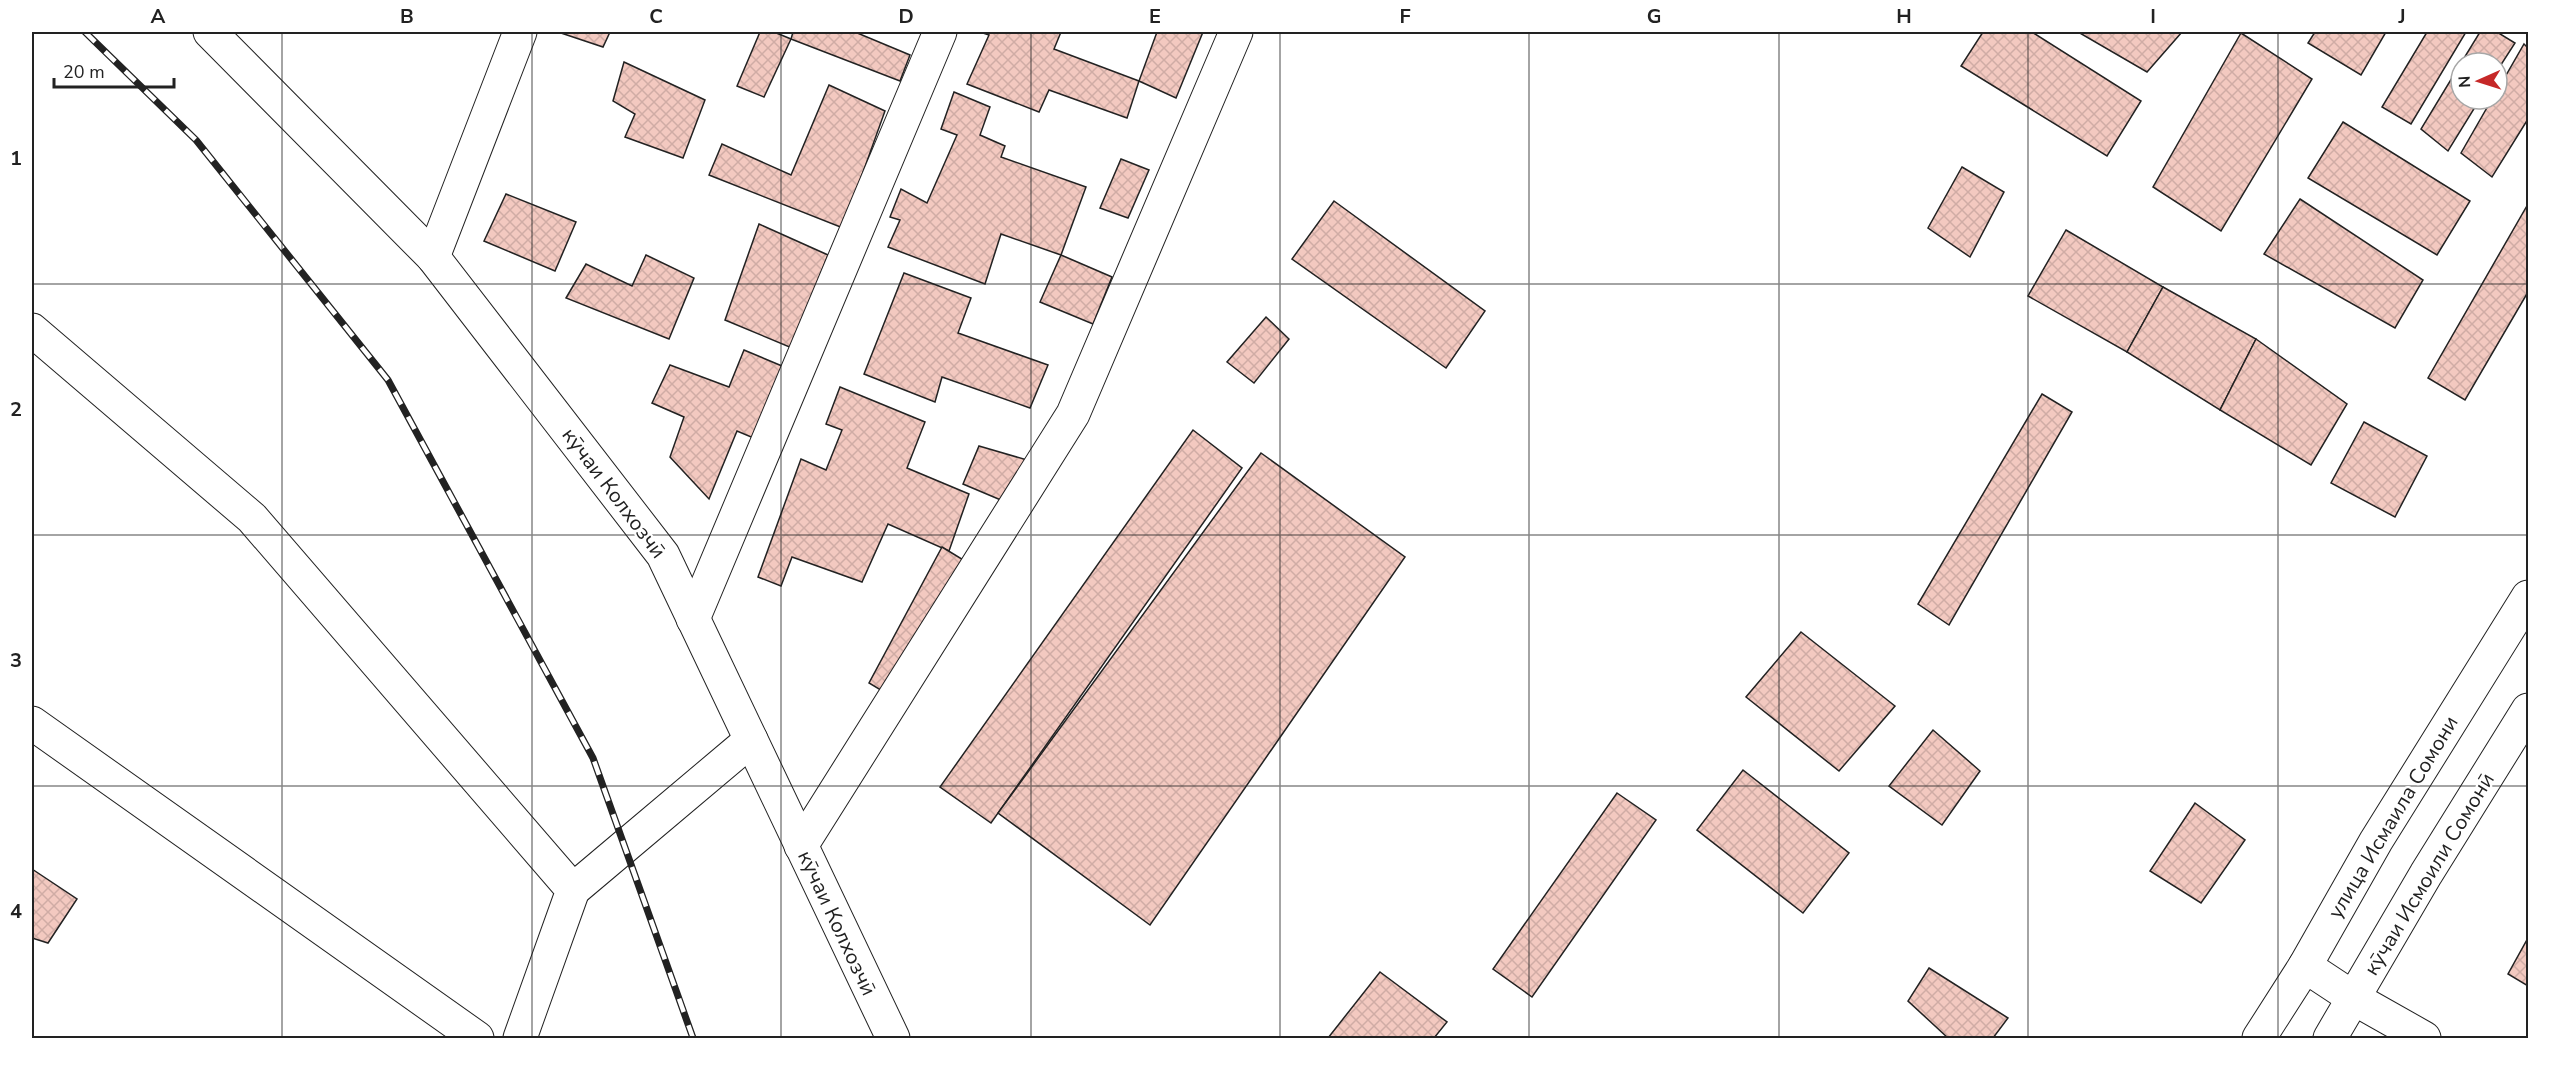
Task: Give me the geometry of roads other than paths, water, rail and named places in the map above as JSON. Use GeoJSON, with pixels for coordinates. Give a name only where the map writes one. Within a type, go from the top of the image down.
{"type":"FeatureCollection","features":[{"type":"Feature","properties":{"kind":"street","name":"кӯчаи Колхозчӣ"},"geometry":{"type":"LineString","coordinates":[[210,32],[434,256],[663,555],[892,1038]]}},
{"type":"Feature","properties":{"kind":"street"},"geometry":{"type":"LineString","coordinates":[[434,256],[520,32]]}},
{"type":"Feature","properties":{"kind":"street"},"geometry":{"type":"LineString","coordinates":[[693,619],[940,32]]}},
{"type":"Feature","properties":{"kind":"street"},"geometry":{"type":"LineString","coordinates":[[801,846],[1073,414],[1236,32]]}},
{"type":"Feature","properties":{"kind":"street"},"geometry":{"type":"LineString","coordinates":[[32,330],[252,518],[573,890]]}},
{"type":"Feature","properties":{"kind":"street","name":"улица Исмаила Сомони"},"geometry":{"type":"LineString","coordinates":[[2259,1038],[2305,966],[2376,841],[2529,597]]}},
{"type":"Feature","properties":{"kind":"street","name":"кӯчаи Исмоили Сомонӣ"},"geometry":{"type":"LineString","coordinates":[[2330,1038],[2355,999],[2426,874],[2529,710]]}},
{"type":"Feature","properties":{"kind":"street"},"geometry":{"type":"LineString","coordinates":[[32,723],[477,1038]]}},
{"type":"Feature","properties":{"kind":"street"},"geometry":{"type":"LineString","coordinates":[[519,1038],[573,890],[751,740]]}},
{"type":"Feature","properties":{"kind":"street"},"geometry":{"type":"LineString","coordinates":[[2305,966],[2355,999],[2424,1038]]}},
{"type":"Feature","properties":{"kind":"railway"},"geometry":{"type":"LineString","coordinates":[[85,32],[196,140],[388,380],[593,758],[693,1038]]}}]}
